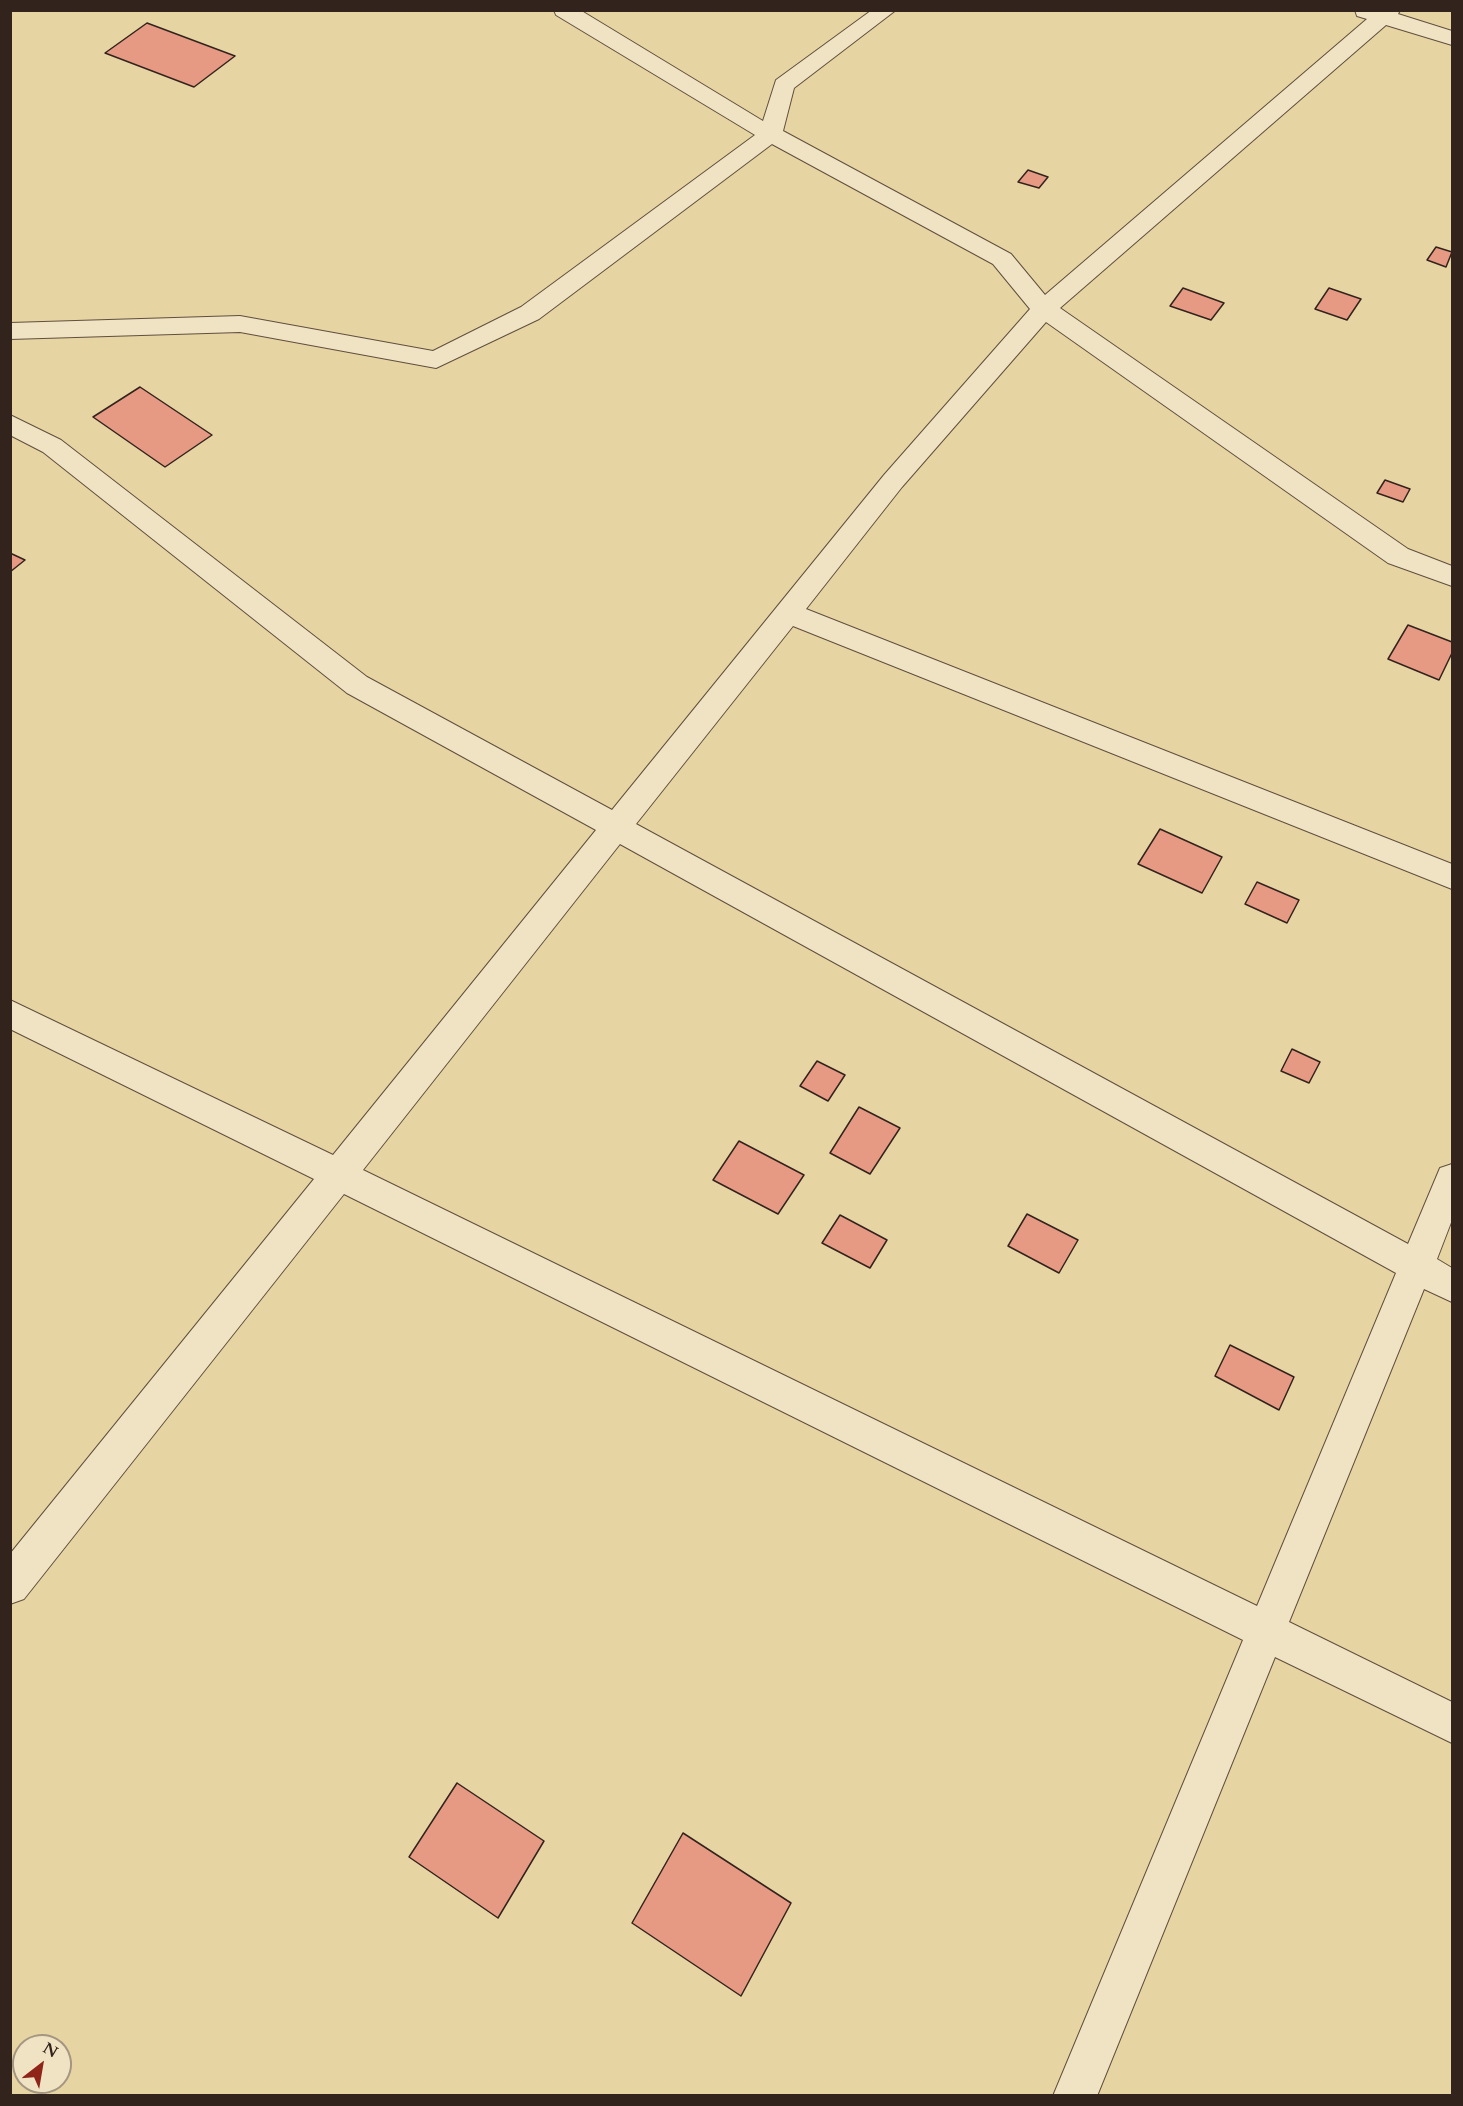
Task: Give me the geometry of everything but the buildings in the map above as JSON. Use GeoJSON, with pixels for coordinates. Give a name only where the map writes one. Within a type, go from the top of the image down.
{"type":"FeatureCollection","features":[{"type":"Feature","properties":{"kind":"street"},"geometry":{"type":"LineString","coordinates":[[564,10],[771,134],[1002,259],[1044,309],[1398,556],[1452,576]]}},
{"type":"Feature","properties":{"kind":"street"},"geometry":{"type":"LineString","coordinates":[[10,332],[240,324],[436,360],[530,314],[771,134],[784,85],[886,10]]}},
{"type":"Feature","properties":{"kind":"street"},"geometry":{"type":"LineString","coordinates":[[10,1585],[893,481],[1044,309],[1379,13],[1452,38]]}},
{"type":"Feature","properties":{"kind":"street"},"geometry":{"type":"LineString","coordinates":[[10,424],[52,446],[357,685],[1452,1286]]}},
{"type":"Feature","properties":{"kind":"street"},"geometry":{"type":"LineString","coordinates":[[788,613],[1452,877]]}},
{"type":"Feature","properties":{"kind":"street"},"geometry":{"type":"LineString","coordinates":[[10,1013],[1452,1723]]}},
{"type":"Feature","properties":{"kind":"street"},"geometry":{"type":"LineString","coordinates":[[1075,2096],[1452,1179]]}}]}
